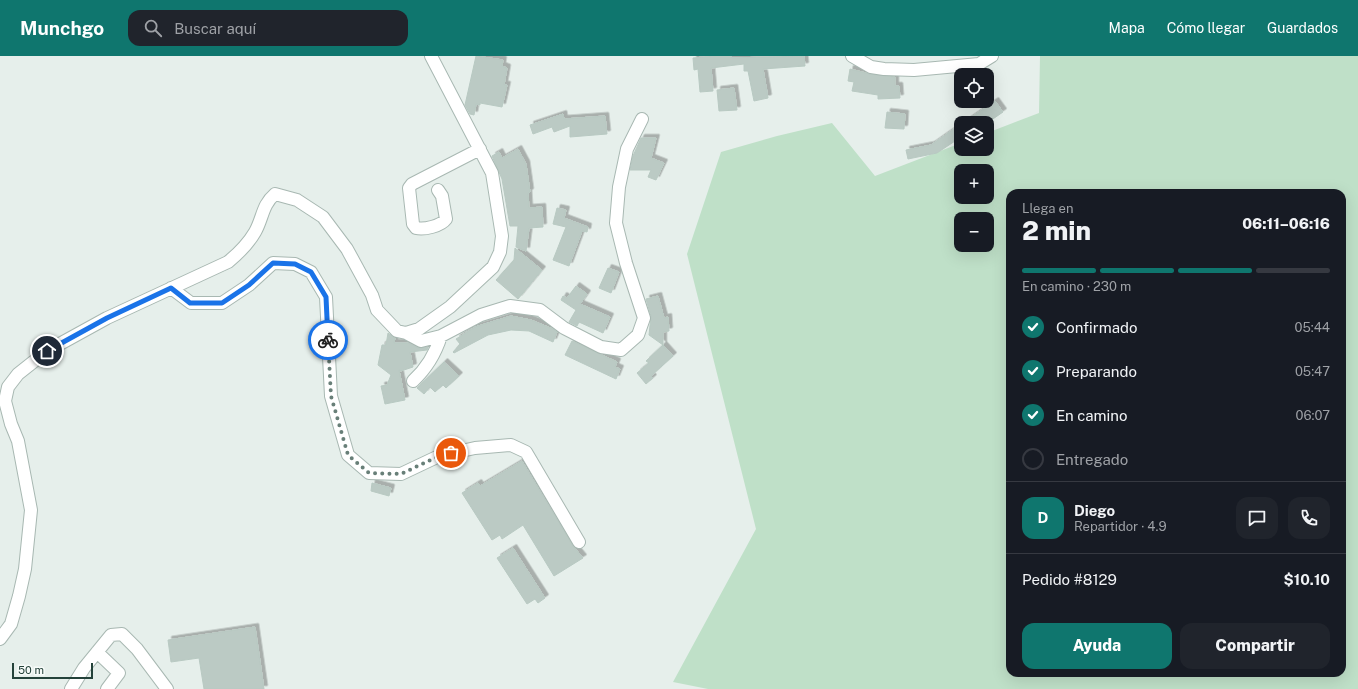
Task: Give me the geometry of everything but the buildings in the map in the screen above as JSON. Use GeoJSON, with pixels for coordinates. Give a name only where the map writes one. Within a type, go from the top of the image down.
{"type":"FeatureCollection","features":[{"type":"Feature","properties":{"kind":"street"},"geometry":{"type":"LineString","coordinates":[[406,333],[419,329],[450,307],[493,267],[500,252],[502,236],[492,173],[430,56]]}},
{"type":"Feature","properties":{"kind":"street"},"geometry":{"type":"LineString","coordinates":[[852,56],[871,67],[914,70],[979,64],[992,56]]}},
{"type":"Feature","properties":{"kind":"street"},"geometry":{"type":"LineString","coordinates":[[0,639],[11,624],[19,596],[25,569],[31,510],[18,441],[11,424],[5,402],[4,385],[47,351],[107,318],[228,262],[243,249],[255,232],[266,201],[275,194],[297,200],[324,217],[347,249],[372,295],[377,310],[396,331],[406,333],[421,341],[441,336],[481,315],[510,306],[540,310],[564,328],[602,347],[621,350],[638,335],[644,318],[626,263],[616,223],[619,187],[627,149],[642,119]]}},
{"type":"Feature","properties":{"kind":"street"},"geometry":{"type":"LineString","coordinates":[[438,190],[442,196],[446,219],[443,222],[421,229],[416,228],[413,224],[409,188],[412,184],[480,149]]}},
{"type":"Feature","properties":{"kind":"street"},"geometry":{"type":"LineString","coordinates":[[171,288],[190,303],[222,303],[249,285],[273,263],[295,264],[311,272],[326,297],[331,396],[348,455],[369,473],[401,474],[439,456],[475,448],[510,445],[526,452],[579,542]]}},
{"type":"Feature","properties":{"kind":"street"},"geometry":{"type":"LineString","coordinates":[[413,381],[426,369],[435,354],[441,336]]}},
{"type":"Feature","properties":{"kind":"street"},"geometry":{"type":"LineString","coordinates":[[71,689],[111,635],[122,634],[137,650],[167,689]]}},
{"type":"Feature","properties":{"kind":"street"},"geometry":{"type":"LineString","coordinates":[[97,652],[119,673],[107,689]]}},
{"type":"Feature","properties":{"kind":"green space"},"geometry":{"type":"Polygon","coordinates":[[[1040,56],[1358,56],[1358,689],[708,689],[673,682],[756,529],[687,254],[721,152],[777,136],[832,123],[875,176],[954,146],[954,156],[994,156],[994,130],[1039,113],[1040,56]]]}},
{"type":"Feature","properties":{"kind":"way so far"},"geometry":{"type":"LineString","coordinates":[[328,340],[331,396],[348,455],[369,473],[401,474],[439,456],[451,453]]}},
{"type":"Feature","properties":{"kind":"route"},"geometry":{"type":"LineString","coordinates":[[47,351],[107,318],[171,288],[190,303],[222,303],[249,285],[273,263],[295,264],[311,272],[326,297],[328,340]]}}]}
